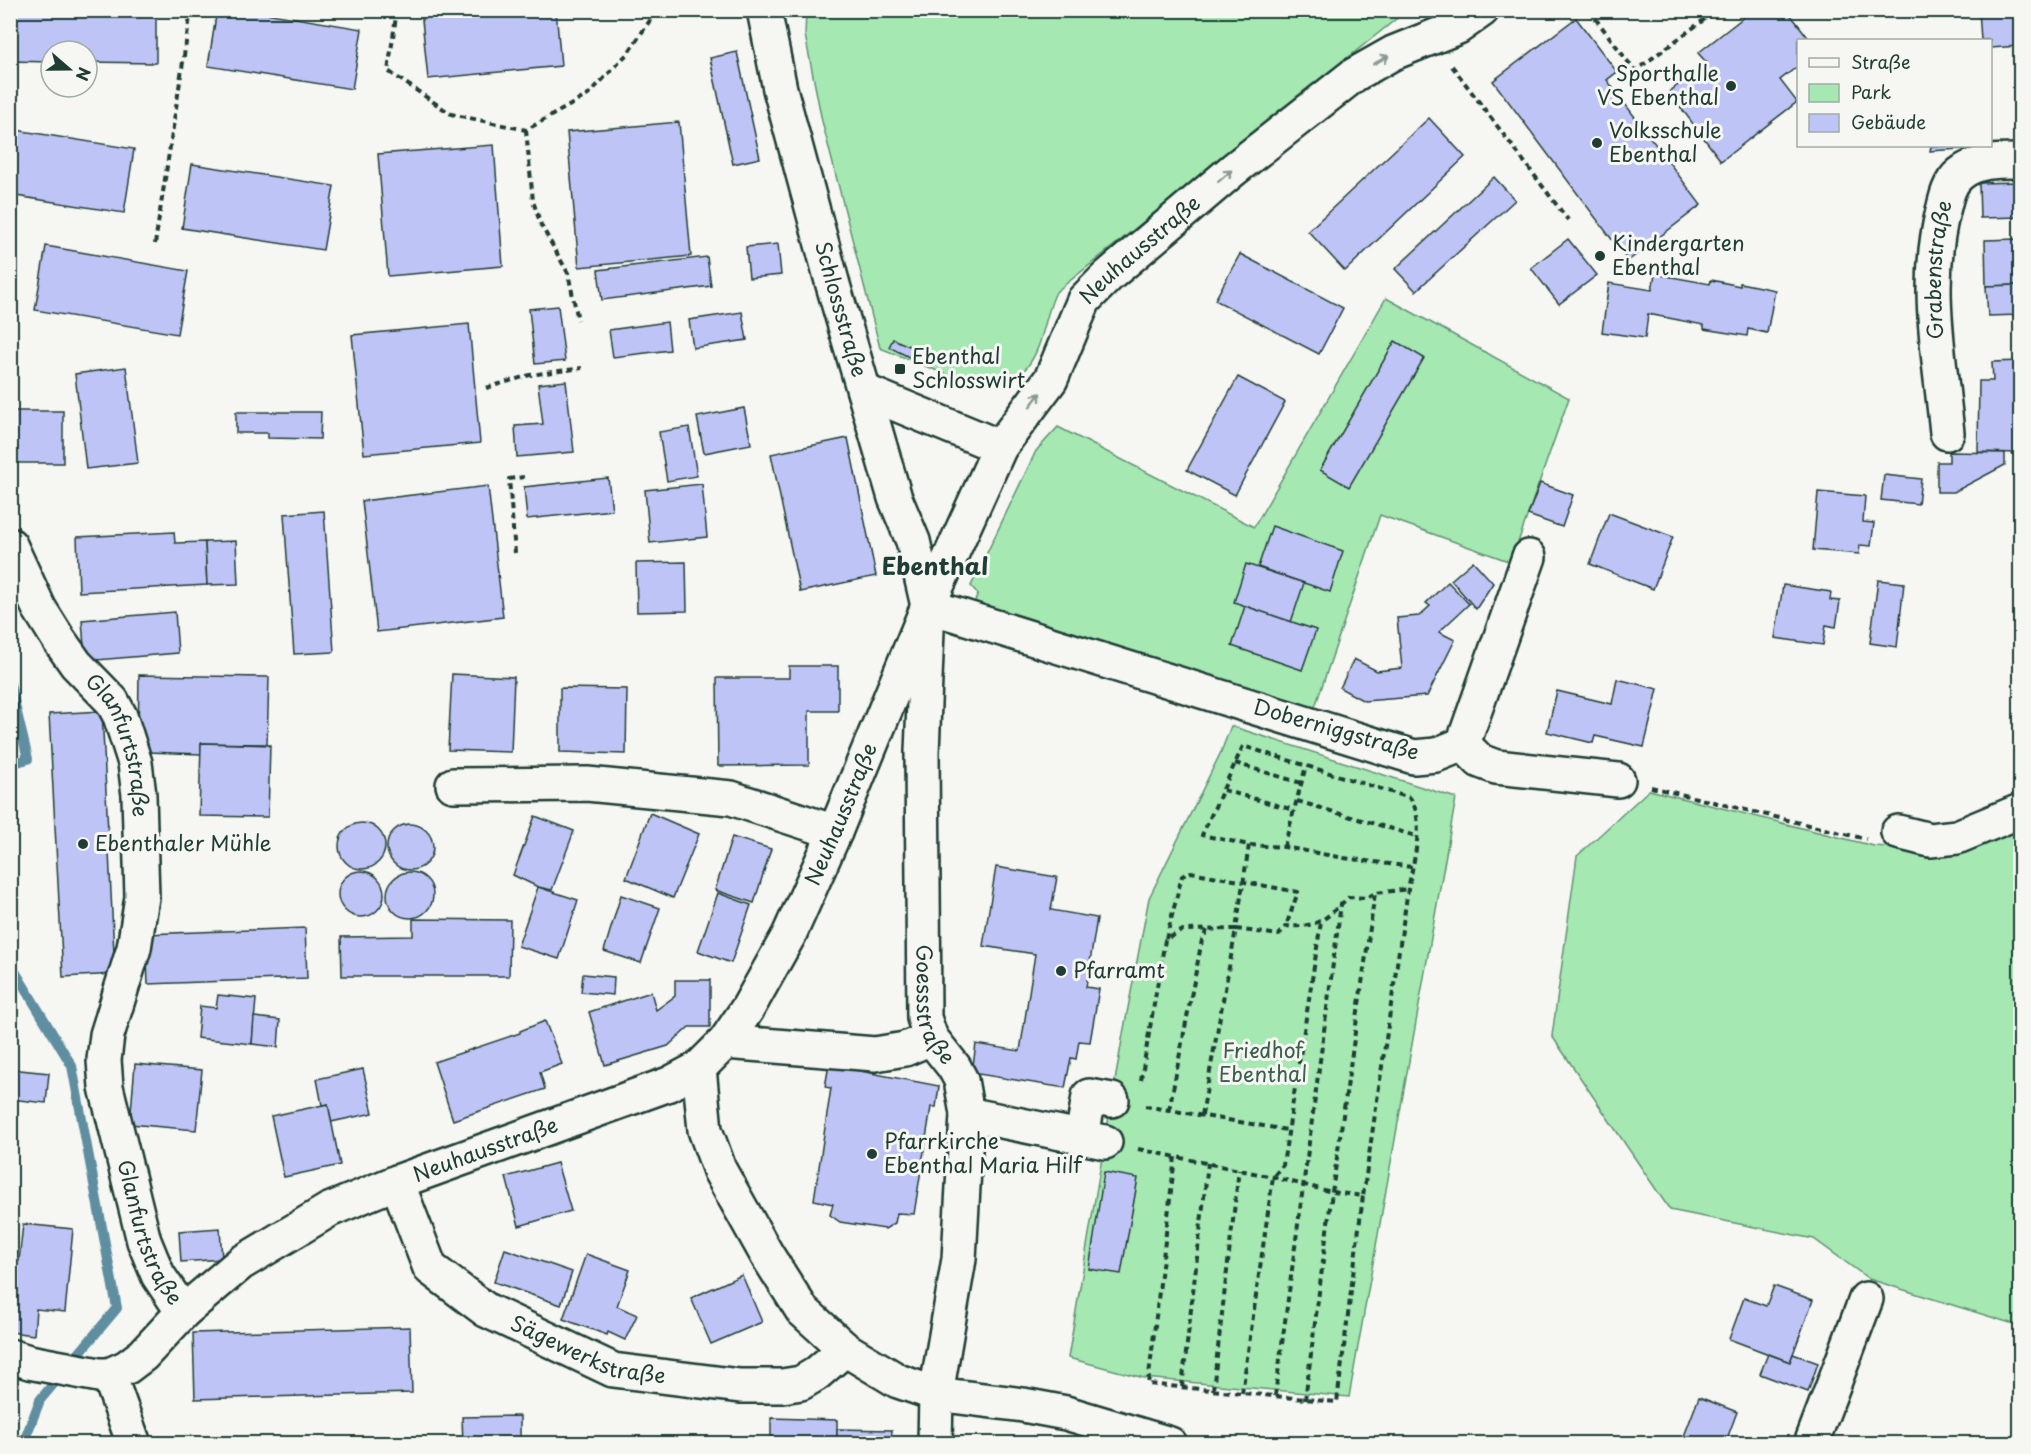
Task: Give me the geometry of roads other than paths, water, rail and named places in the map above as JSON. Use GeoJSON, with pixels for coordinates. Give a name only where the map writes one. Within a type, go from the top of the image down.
{"type":"FeatureCollection","features":[{"type":"Feature","properties":{"kind":"street","name":"Schlossstraße"},"geometry":{"type":"LineString","coordinates":[[765,10],[780,88],[833,285],[895,498],[914,541],[928,606]]}},
{"type":"Feature","properties":{"kind":"street","name":"Neuhausstraße"},"geometry":{"type":"LineString","coordinates":[[104,1375],[127,1367],[143,1355],[183,1312],[242,1263],[328,1210],[397,1182],[669,1084],[699,1068],[725,1042],[748,1008],[789,935],[835,832],[928,606],[1000,447],[1051,379],[1084,300],[1108,276],[1233,170],[1354,75],[1393,53],[1458,27],[1482,10]]}},
{"type":"Feature","properties":{"kind":"street","name":"Grabenstraße"},"geometry":{"type":"LineString","coordinates":[[1947,433],[1935,329],[1933,289],[1936,240],[1949,189],[1957,176],[1970,167],[1990,162],[2020,161]]}},
{"type":"Feature","properties":{"kind":"street"},"geometry":{"type":"LineString","coordinates":[[864,391],[1000,447]]}},
{"type":"Feature","properties":{"kind":"street","name":"Glanfurtstraße"},"geometry":{"type":"LineString","coordinates":[[10,544],[39,608],[54,632],[76,664],[112,701],[120,716],[135,763],[139,795],[142,897],[134,948],[107,1035],[104,1060],[106,1087],[144,1241],[158,1275],[183,1312]]}},
{"type":"Feature","properties":{"kind":"street"},"geometry":{"type":"LineString","coordinates":[[1529,557],[1464,744],[1480,761],[1496,767],[1618,780]]}},
{"type":"Feature","properties":{"kind":"street","name":"Doberniggstraße"},"geometry":{"type":"LineString","coordinates":[[928,606],[1414,757],[1436,755],[1464,744]]}},
{"type":"Feature","properties":{"kind":"street","name":"Goessstraße"},"geometry":{"type":"LineString","coordinates":[[928,606],[922,775],[924,1018],[931,1038],[954,1067],[961,1080],[967,1114],[959,1259],[936,1394],[935,1443]]}},
{"type":"Feature","properties":{"kind":"street"},"geometry":{"type":"LineString","coordinates":[[453,785],[587,784],[731,798],[835,832]]}},
{"type":"Feature","properties":{"kind":"street"},"geometry":{"type":"LineString","coordinates":[[1898,832],[1930,840],[1957,837],[2020,811]]}},
{"type":"Feature","properties":{"kind":"street"},"geometry":{"type":"LineString","coordinates":[[725,1042],[875,1054],[905,1049],[931,1038]]}},
{"type":"Feature","properties":{"kind":"street"},"geometry":{"type":"LineString","coordinates":[[699,1068],[705,1130],[720,1171],[767,1255],[802,1310],[845,1349],[898,1381],[936,1394],[1066,1413],[1170,1443]]}},
{"type":"Feature","properties":{"kind":"street"},"geometry":{"type":"LineString","coordinates":[[967,1114],[1094,1140],[1089,1096],[1124,1102]]}},
{"type":"Feature","properties":{"kind":"street","name":"Sägewerkstraße"},"geometry":{"type":"LineString","coordinates":[[397,1182],[430,1268],[486,1310],[613,1370],[740,1386],[782,1386],[801,1383],[816,1374],[845,1349]]}},
{"type":"Feature","properties":{"kind":"street"},"geometry":{"type":"LineString","coordinates":[[1811,1443],[1866,1299]]}},
{"type":"Feature","properties":{"kind":"street"},"geometry":{"type":"LineString","coordinates":[[20,1359],[104,1375],[135,1443]]}},
{"type":"Feature","properties":{"kind":"waterway"},"geometry":{"type":"LineString","coordinates":[[10,684],[28,759],[10,764]]}},
{"type":"Feature","properties":{"kind":"waterway"},"geometry":{"type":"LineString","coordinates":[[10,963],[72,1066],[117,1308],[40,1400],[23,1444]]}},
{"type":"Feature","properties":{"kind":"place","name":"Sporthalle VS Ebenthal"},"geometry":{"type":"Point","coordinates":[1731,86]}},
{"type":"Feature","properties":{"kind":"place","name":"Volksschule Ebenthal"},"geometry":{"type":"Point","coordinates":[1597,143]}},
{"type":"Feature","properties":{"kind":"place","name":"Kindergarten Ebenthal"},"geometry":{"type":"Point","coordinates":[1600,256]}},
{"type":"Feature","properties":{"kind":"place","name":"Ebenthal Schlosswirt"},"geometry":{"type":"Point","coordinates":[900,369]}},
{"type":"Feature","properties":{"kind":"place","name":"Ebenthaler Mühle"},"geometry":{"type":"Point","coordinates":[83,844]}},
{"type":"Feature","properties":{"kind":"place","name":"Pfarramt"},"geometry":{"type":"Point","coordinates":[1061,971]}},
{"type":"Feature","properties":{"kind":"place","name":"Pfarrkirche Ebenthal Maria Hilf"},"geometry":{"type":"Point","coordinates":[872,1154]}},
{"type":"Feature","properties":{"kind":"district","name":"Ebenthal"},"geometry":{"type":"Point","coordinates":[935,567]}},
{"type":"Feature","properties":{"kind":"park label","name":"Friedhof Ebenthal"},"geometry":{"type":"Point","coordinates":[1263,1063]}}]}
